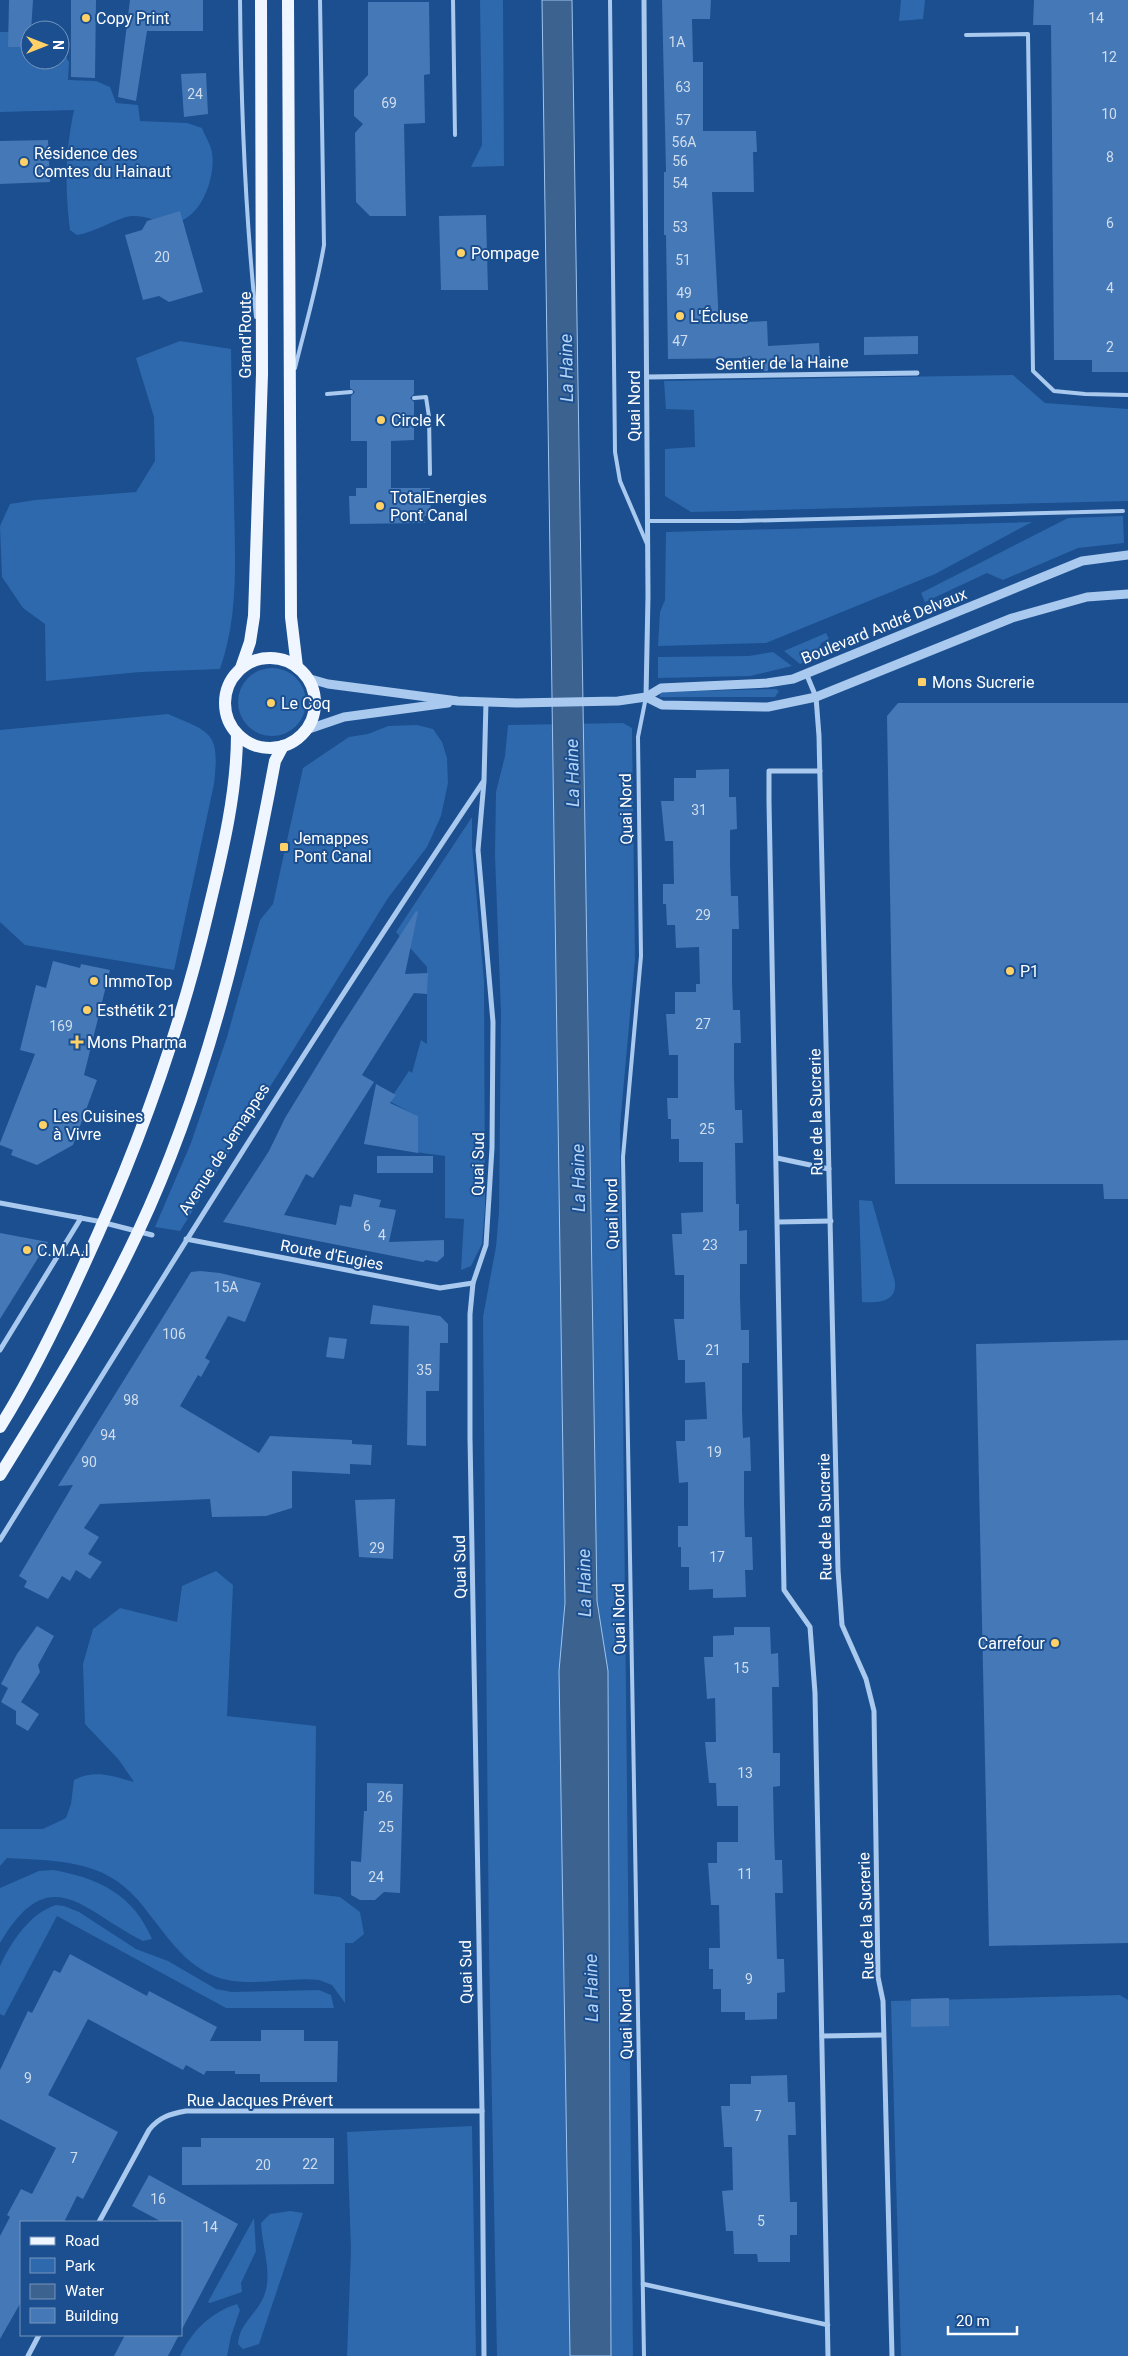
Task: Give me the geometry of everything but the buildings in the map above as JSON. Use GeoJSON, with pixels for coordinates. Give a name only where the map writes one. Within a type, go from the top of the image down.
{"type":"FeatureCollection","features":[{"type":"Feature","properties":{"kind":"main road","name":"Grand'Route"},"geometry":{"type":"LineString","coordinates":[[241,668],[250,642],[254,616],[262,374],[261,0]]}},
{"type":"Feature","properties":{"kind":"main road"},"geometry":{"type":"LineString","coordinates":[[288,0],[288,397],[291,617],[297,667]]}},
{"type":"Feature","properties":{"kind":"main road"},"geometry":{"type":"LineString","coordinates":[[270,657],[281,659],[297,667],[307,678],[313,689],[315,704],[312,719],[306,730],[296,739],[283,746],[260,747],[249,743],[237,734],[228,721],[224,706],[228,685],[241,668],[255,660],[270,657]]}},
{"type":"Feature","properties":{"kind":"main road"},"geometry":{"type":"LineString","coordinates":[[0,1427],[22,1392],[59,1320],[104,1223],[124,1177],[171,1048],[194,971],[230,812],[235,781],[237,734]]}},
{"type":"Feature","properties":{"kind":"main road","name":"Avenue de Jemappes"},"geometry":{"type":"LineString","coordinates":[[0,1475],[76,1350],[138,1232],[188,1110],[217,1023],[249,896],[275,761],[283,746]]}},
{"type":"Feature","properties":{"kind":"street","name":"Quai Nord"},"geometry":{"type":"LineString","coordinates":[[644,0],[648,520],[646,697]]}},
{"type":"Feature","properties":{"kind":"street","name":"Sentier de la Haine"},"geometry":{"type":"LineString","coordinates":[[646,377],[917,373]]}},
{"type":"Feature","properties":{"kind":"street","name":"Boulevard André Delvaux"},"geometry":{"type":"LineString","coordinates":[[307,678],[335,686],[458,701],[516,703],[618,701],[646,697],[661,688],[767,683],[793,679],[1082,561],[1128,555]]}},
{"type":"Feature","properties":{"kind":"street","name":"Boulevard André Delvaux"},"geometry":{"type":"LineString","coordinates":[[646,697],[662,705],[768,707],[816,696],[1012,618],[1088,597],[1128,594]]}},
{"type":"Feature","properties":{"kind":"street","name":"Rue de la Sucrerie"},"geometry":{"type":"LineString","coordinates":[[806,673],[816,696],[820,771],[838,1570],[842,1625],[866,1679],[874,1712],[878,1977],[883,2001],[892,2356]]}},
{"type":"Feature","properties":{"kind":"street","name":"Boulevard André Delvaux"},"geometry":{"type":"LineString","coordinates":[[306,730],[344,717],[458,701]]}},
{"type":"Feature","properties":{"kind":"street","name":"Quai Sud"},"geometry":{"type":"LineString","coordinates":[[484,2356],[482,2111],[470,1438],[470,1314],[473,1283],[486,1245],[492,1148],[493,1022],[478,850],[484,781],[486,702]]}},
{"type":"Feature","properties":{"kind":"street"},"geometry":{"type":"LineString","coordinates":[[820,771],[769,771],[784,1590],[810,1628],[815,1693],[828,2356]]}},
{"type":"Feature","properties":{"kind":"street","name":"Avenue de Jemappes"},"geometry":{"type":"LineString","coordinates":[[0,1540],[186,1240],[388,923],[484,781]]}},
{"type":"Feature","properties":{"kind":"street"},"geometry":{"type":"LineString","coordinates":[[777,1158],[829,1169]]}},
{"type":"Feature","properties":{"kind":"street"},"geometry":{"type":"LineString","coordinates":[[0,1203],[81,1218],[152,1235]]}},
{"type":"Feature","properties":{"kind":"street"},"geometry":{"type":"LineString","coordinates":[[0,1350],[81,1218]]}},
{"type":"Feature","properties":{"kind":"street"},"geometry":{"type":"LineString","coordinates":[[778,1222],[831,1221]]}},
{"type":"Feature","properties":{"kind":"street","name":"Route d'Eugies"},"geometry":{"type":"LineString","coordinates":[[186,1240],[440,1288],[473,1283]]}},
{"type":"Feature","properties":{"kind":"street"},"geometry":{"type":"LineString","coordinates":[[822,2036],[884,2035]]}},
{"type":"Feature","properties":{"kind":"street","name":"Rue Jacques Prévert"},"geometry":{"type":"LineString","coordinates":[[100,2221],[149,2130],[156,2121],[171,2114],[186,2112],[482,2111]]}},
{"type":"Feature","properties":{"kind":"street"},"geometry":{"type":"LineString","coordinates":[[643,2284],[828,2325]]}},
{"type":"Feature","properties":{"kind":"street"},"geometry":{"type":"LineString","coordinates":[[28,2356],[39,2336]]}},
{"type":"Feature","properties":{"kind":"lane"},"geometry":{"type":"LineString","coordinates":[[240,0],[241,102],[246,222],[262,374]]}},
{"type":"Feature","properties":{"kind":"lane"},"geometry":{"type":"LineString","coordinates":[[288,397],[307,316],[318,283],[324,245],[320,0]]}},
{"type":"Feature","properties":{"kind":"lane"},"geometry":{"type":"LineString","coordinates":[[454,0],[455,135]]}},
{"type":"Feature","properties":{"kind":"lane"},"geometry":{"type":"LineString","coordinates":[[610,0],[616,452],[620,481],[648,546]]}},
{"type":"Feature","properties":{"kind":"lane"},"geometry":{"type":"LineString","coordinates":[[966,35],[1028,34],[1033,371],[1054,391],[1128,395]]}},
{"type":"Feature","properties":{"kind":"lane"},"geometry":{"type":"LineString","coordinates":[[327,394],[350,392]]}},
{"type":"Feature","properties":{"kind":"lane"},"geometry":{"type":"LineString","coordinates":[[414,398],[426,397],[429,417],[430,474]]}},
{"type":"Feature","properties":{"kind":"lane"},"geometry":{"type":"LineString","coordinates":[[648,520],[739,521],[1123,511]]}},
{"type":"Feature","properties":{"kind":"lane","name":"Quai Nord"},"geometry":{"type":"LineString","coordinates":[[644,2356],[623,1157],[641,956],[638,737],[646,697]]}},
{"type":"Feature","properties":{"kind":"green space"},"geometry":{"type":"Polygon","coordinates":[[[480,0],[503,0],[504,166],[471,167],[482,145],[480,0]]]}},
{"type":"Feature","properties":{"kind":"green space"},"geometry":{"type":"Polygon","coordinates":[[[901,0],[925,0],[923,19],[899,21],[901,0]]]}},
{"type":"Feature","properties":{"kind":"green space"},"geometry":{"type":"Polygon","coordinates":[[[0,32],[20,32],[20,70],[69,70],[68,80],[96,81],[110,87],[116,103],[138,105],[140,121],[187,123],[202,128],[211,150],[213,163],[209,185],[198,206],[191,215],[182,220],[172,223],[131,216],[77,235],[70,230],[67,199],[69,141],[74,110],[0,112],[0,32]]]}},
{"type":"Feature","properties":{"kind":"green space"},"geometry":{"type":"Polygon","coordinates":[[[180,341],[231,349],[235,544],[234,586],[230,628],[220,669],[140,672],[46,681],[45,624],[23,608],[2,577],[0,526],[10,504],[35,500],[136,492],[155,461],[154,417],[136,358],[180,341]]]}},
{"type":"Feature","properties":{"kind":"green space"},"geometry":{"type":"Polygon","coordinates":[[[1013,375],[1045,403],[1128,409],[1128,501],[691,512],[665,496],[665,449],[695,447],[694,410],[666,409],[664,381],[1013,375]]]}},
{"type":"Feature","properties":{"kind":"green space"},"geometry":{"type":"Polygon","coordinates":[[[1123,516],[1124,543],[1078,548],[1003,580],[987,573],[925,602],[921,593],[1068,518],[1123,516]]]}},
{"type":"Feature","properties":{"kind":"green space"},"geometry":{"type":"Polygon","coordinates":[[[1032,522],[935,574],[766,643],[658,646],[660,612],[665,600],[666,532],[1032,522]]]}},
{"type":"Feature","properties":{"kind":"green space"},"geometry":{"type":"Polygon","coordinates":[[[826,633],[829,639],[821,643],[816,656],[800,664],[784,651],[826,633]]]}},
{"type":"Feature","properties":{"kind":"green space"},"geometry":{"type":"Polygon","coordinates":[[[773,652],[792,666],[750,676],[658,678],[658,657],[749,656],[773,652]]]}},
{"type":"Feature","properties":{"kind":"green space"},"geometry":{"type":"Polygon","coordinates":[[[272,668],[285,671],[296,678],[303,689],[306,702],[303,715],[296,726],[285,733],[272,736],[259,733],[248,726],[241,715],[238,702],[241,689],[248,678],[259,671],[272,668]]]}},
{"type":"Feature","properties":{"kind":"green space"},"geometry":{"type":"Polygon","coordinates":[[[776,689],[779,691],[775,697],[660,697],[660,692],[776,689]]]}},
{"type":"Feature","properties":{"kind":"green space"},"geometry":{"type":"Polygon","coordinates":[[[168,714],[203,731],[214,744],[216,754],[214,784],[174,970],[25,945],[0,922],[0,730],[168,714]]]}},
{"type":"Feature","properties":{"kind":"green space"},"geometry":{"type":"Polygon","coordinates":[[[623,723],[632,728],[635,959],[620,1126],[633,2356],[497,2356],[489,1950],[483,1317],[496,1247],[499,1212],[501,1013],[495,855],[496,792],[505,756],[508,725],[623,723]]]}},
{"type":"Feature","properties":{"kind":"green space"},"geometry":{"type":"Polygon","coordinates":[[[417,725],[433,729],[442,742],[447,758],[448,783],[441,816],[427,847],[388,898],[180,1231],[155,1227],[191,1143],[227,1037],[260,920],[273,904],[303,768],[349,737],[368,734],[388,726],[417,725]]]}},
{"type":"Feature","properties":{"kind":"green space"},"geometry":{"type":"Polygon","coordinates":[[[472,817],[472,845],[484,981],[485,1207],[482,1244],[471,1266],[461,1270],[464,1219],[445,1218],[445,1156],[415,1152],[417,1116],[389,1101],[409,1071],[412,1073],[421,1040],[427,1044],[427,967],[396,932],[472,817]]]}},
{"type":"Feature","properties":{"kind":"green space"},"geometry":{"type":"Polygon","coordinates":[[[859,1200],[872,1201],[895,1282],[893,1294],[880,1302],[862,1302],[859,1200]]]}},
{"type":"Feature","properties":{"kind":"green space"},"geometry":{"type":"Polygon","coordinates":[[[216,1571],[233,1585],[227,1716],[316,1726],[314,1894],[340,1897],[360,1912],[364,1934],[353,1943],[345,1943],[345,2003],[332,1985],[319,1980],[232,1981],[204,1971],[176,1948],[137,1899],[123,1886],[109,1876],[93,1869],[60,1862],[7,1858],[0,1866],[0,1829],[43,1829],[66,1818],[71,1804],[74,1780],[96,1774],[134,1782],[119,1760],[85,1724],[83,1664],[93,1629],[120,1608],[177,1622],[182,1586],[216,1571]]]}},
{"type":"Feature","properties":{"kind":"green space"},"geometry":{"type":"Polygon","coordinates":[[[53,1870],[85,1878],[99,1883],[112,1891],[135,1910],[152,1939],[143,1941],[85,1906],[68,1899],[51,1897],[35,1903],[18,1917],[0,1943],[0,1888],[39,1871],[53,1870]]]}},
{"type":"Feature","properties":{"kind":"green space"},"geometry":{"type":"Polygon","coordinates":[[[56,1905],[79,1912],[136,1949],[168,1961],[216,1989],[232,1992],[319,1990],[331,1995],[334,2008],[226,2008],[57,1916],[4,2016],[0,2014],[0,1966],[16,1938],[30,1921],[56,1905]]]}},
{"type":"Feature","properties":{"kind":"green space"},"geometry":{"type":"Polygon","coordinates":[[[1120,1995],[1128,2000],[1128,2356],[901,2356],[891,2001],[1120,1995]]]}},
{"type":"Feature","properties":{"kind":"green space"},"geometry":{"type":"Polygon","coordinates":[[[472,2126],[476,2356],[347,2356],[351,2250],[347,2132],[472,2126]]]}},
{"type":"Feature","properties":{"kind":"green space"},"geometry":{"type":"Polygon","coordinates":[[[290,2211],[303,2213],[259,2344],[243,2349],[238,2344],[239,2337],[245,2324],[261,2302],[266,2287],[267,2269],[261,2223],[270,2214],[290,2211]]]}},
{"type":"Feature","properties":{"kind":"green space"},"geometry":{"type":"Polygon","coordinates":[[[254,2218],[256,2251],[241,2283],[242,2292],[210,2303],[208,2302],[254,2218]]]}},
{"type":"Feature","properties":{"kind":"green space"},"geometry":{"type":"Polygon","coordinates":[[[237,2304],[240,2310],[231,2336],[227,2356],[180,2356],[190,2339],[203,2324],[219,2312],[237,2304]]]}},
{"type":"Feature","properties":{"kind":"water","name":"La Haine"},"geometry":{"type":"Polygon","coordinates":[[[542,0],[572,0],[597,1601],[608,1671],[611,2356],[570,2356],[559,1671],[565,1603],[542,0]]]}},
{"type":"Feature","properties":{"kind":"place","name":"Copy Print"},"geometry":{"type":"Point","coordinates":[86,18]}},
{"type":"Feature","properties":{"kind":"place","name":"Résidence des Comtes du Hainaut"},"geometry":{"type":"Point","coordinates":[24,162]}},
{"type":"Feature","properties":{"kind":"place","name":"Pompage"},"geometry":{"type":"Point","coordinates":[461,253]}},
{"type":"Feature","properties":{"kind":"place","name":"L'Écluse"},"geometry":{"type":"Point","coordinates":[680,316]}},
{"type":"Feature","properties":{"kind":"place","name":"Circle K"},"geometry":{"type":"Point","coordinates":[381,420]}},
{"type":"Feature","properties":{"kind":"place","name":"TotalEnergies Pont Canal"},"geometry":{"type":"Point","coordinates":[380,506]}},
{"type":"Feature","properties":{"kind":"place","name":"Mons Sucrerie"},"geometry":{"type":"Point","coordinates":[922,682]}},
{"type":"Feature","properties":{"kind":"place","name":"Le Coq"},"geometry":{"type":"Point","coordinates":[271,703]}},
{"type":"Feature","properties":{"kind":"place","name":"Jemappes Pont Canal"},"geometry":{"type":"Point","coordinates":[284,847]}},
{"type":"Feature","properties":{"kind":"place","name":"P1"},"geometry":{"type":"Point","coordinates":[1010,971]}},
{"type":"Feature","properties":{"kind":"place","name":"ImmoTop"},"geometry":{"type":"Point","coordinates":[94,981]}},
{"type":"Feature","properties":{"kind":"place","name":"Esthétik 21"},"geometry":{"type":"Point","coordinates":[87,1010]}},
{"type":"Feature","properties":{"kind":"place","name":"Mons Pharma"},"geometry":{"type":"Point","coordinates":[77,1042]}},
{"type":"Feature","properties":{"kind":"place","name":"Les Cuisines à Vivre"},"geometry":{"type":"Point","coordinates":[43,1125]}},
{"type":"Feature","properties":{"kind":"place","name":"C.M.A.I"},"geometry":{"type":"Point","coordinates":[27,1250]}},
{"type":"Feature","properties":{"kind":"place","name":"Carrefour"},"geometry":{"type":"Point","coordinates":[1055,1643]}}]}
